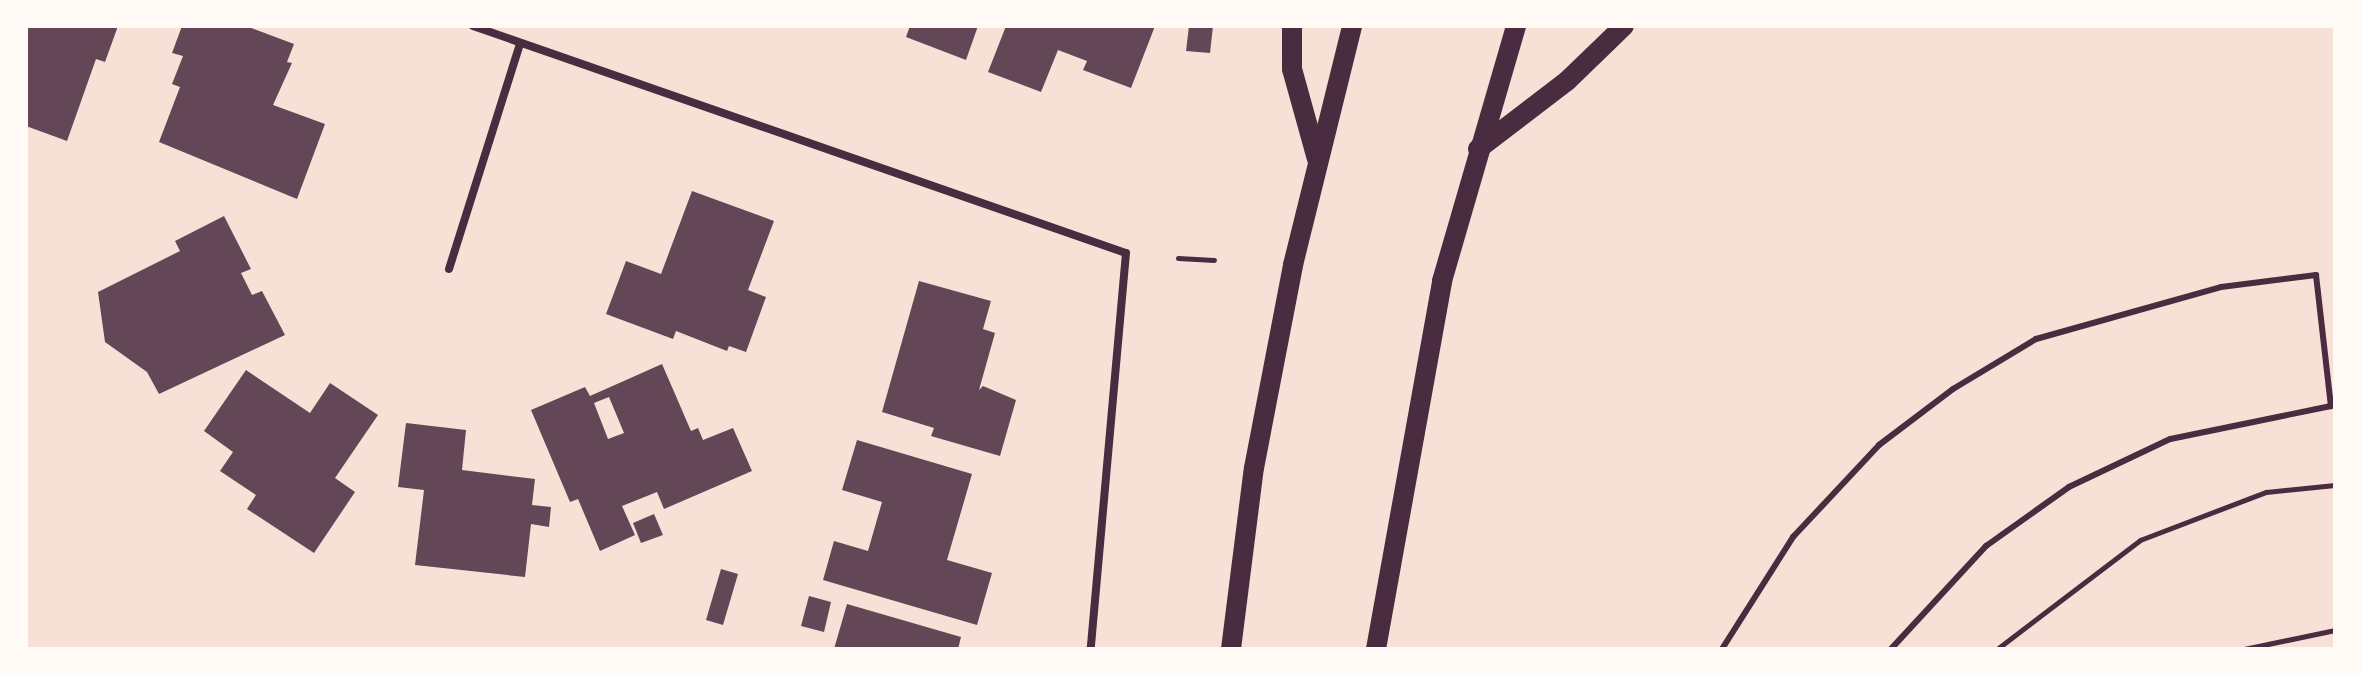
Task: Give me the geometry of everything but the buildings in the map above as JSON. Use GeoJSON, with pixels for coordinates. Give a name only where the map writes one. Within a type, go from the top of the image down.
{"type":"FeatureCollection","features":[{"type":"Feature","properties":{"kind":"main road"},"geometry":{"type":"LineString","coordinates":[[1292,26],[1292,69],[1317,159]]}},
{"type":"Feature","properties":{"kind":"main road"},"geometry":{"type":"LineString","coordinates":[[1231,649],[1254,468],[1317,159],[1352,26]]}},
{"type":"Feature","properties":{"kind":"main road"},"geometry":{"type":"LineString","coordinates":[[1376,649],[1442,281],[1516,26]]}},
{"type":"Feature","properties":{"kind":"main road"},"geometry":{"type":"LineString","coordinates":[[1478,149],[1567,81],[1624,26]]}},
{"type":"Feature","properties":{"kind":"street"},"geometry":{"type":"LineString","coordinates":[[473,26],[1126,253],[1091,649]]}},
{"type":"Feature","properties":{"kind":"street"},"geometry":{"type":"LineString","coordinates":[[449,269],[520,44]]}},
{"type":"Feature","properties":{"kind":"lane"},"geometry":{"type":"LineString","coordinates":[[1722,649],[1793,537],[1879,445],[1953,389],[2036,339],[2221,287],[2316,275],[2331,406],[2170,439],[2069,487],[1986,546],[1891,649]]}},
{"type":"Feature","properties":{"kind":"path"},"geometry":{"type":"LineString","coordinates":[[1178,258],[1214,260]]}},
{"type":"Feature","properties":{"kind":"path"},"geometry":{"type":"LineString","coordinates":[[1997,649],[2140,540],[2266,492],[2335,485]]}},
{"type":"Feature","properties":{"kind":"path"},"geometry":{"type":"LineString","coordinates":[[2244,649],[2335,630]]}}]}
